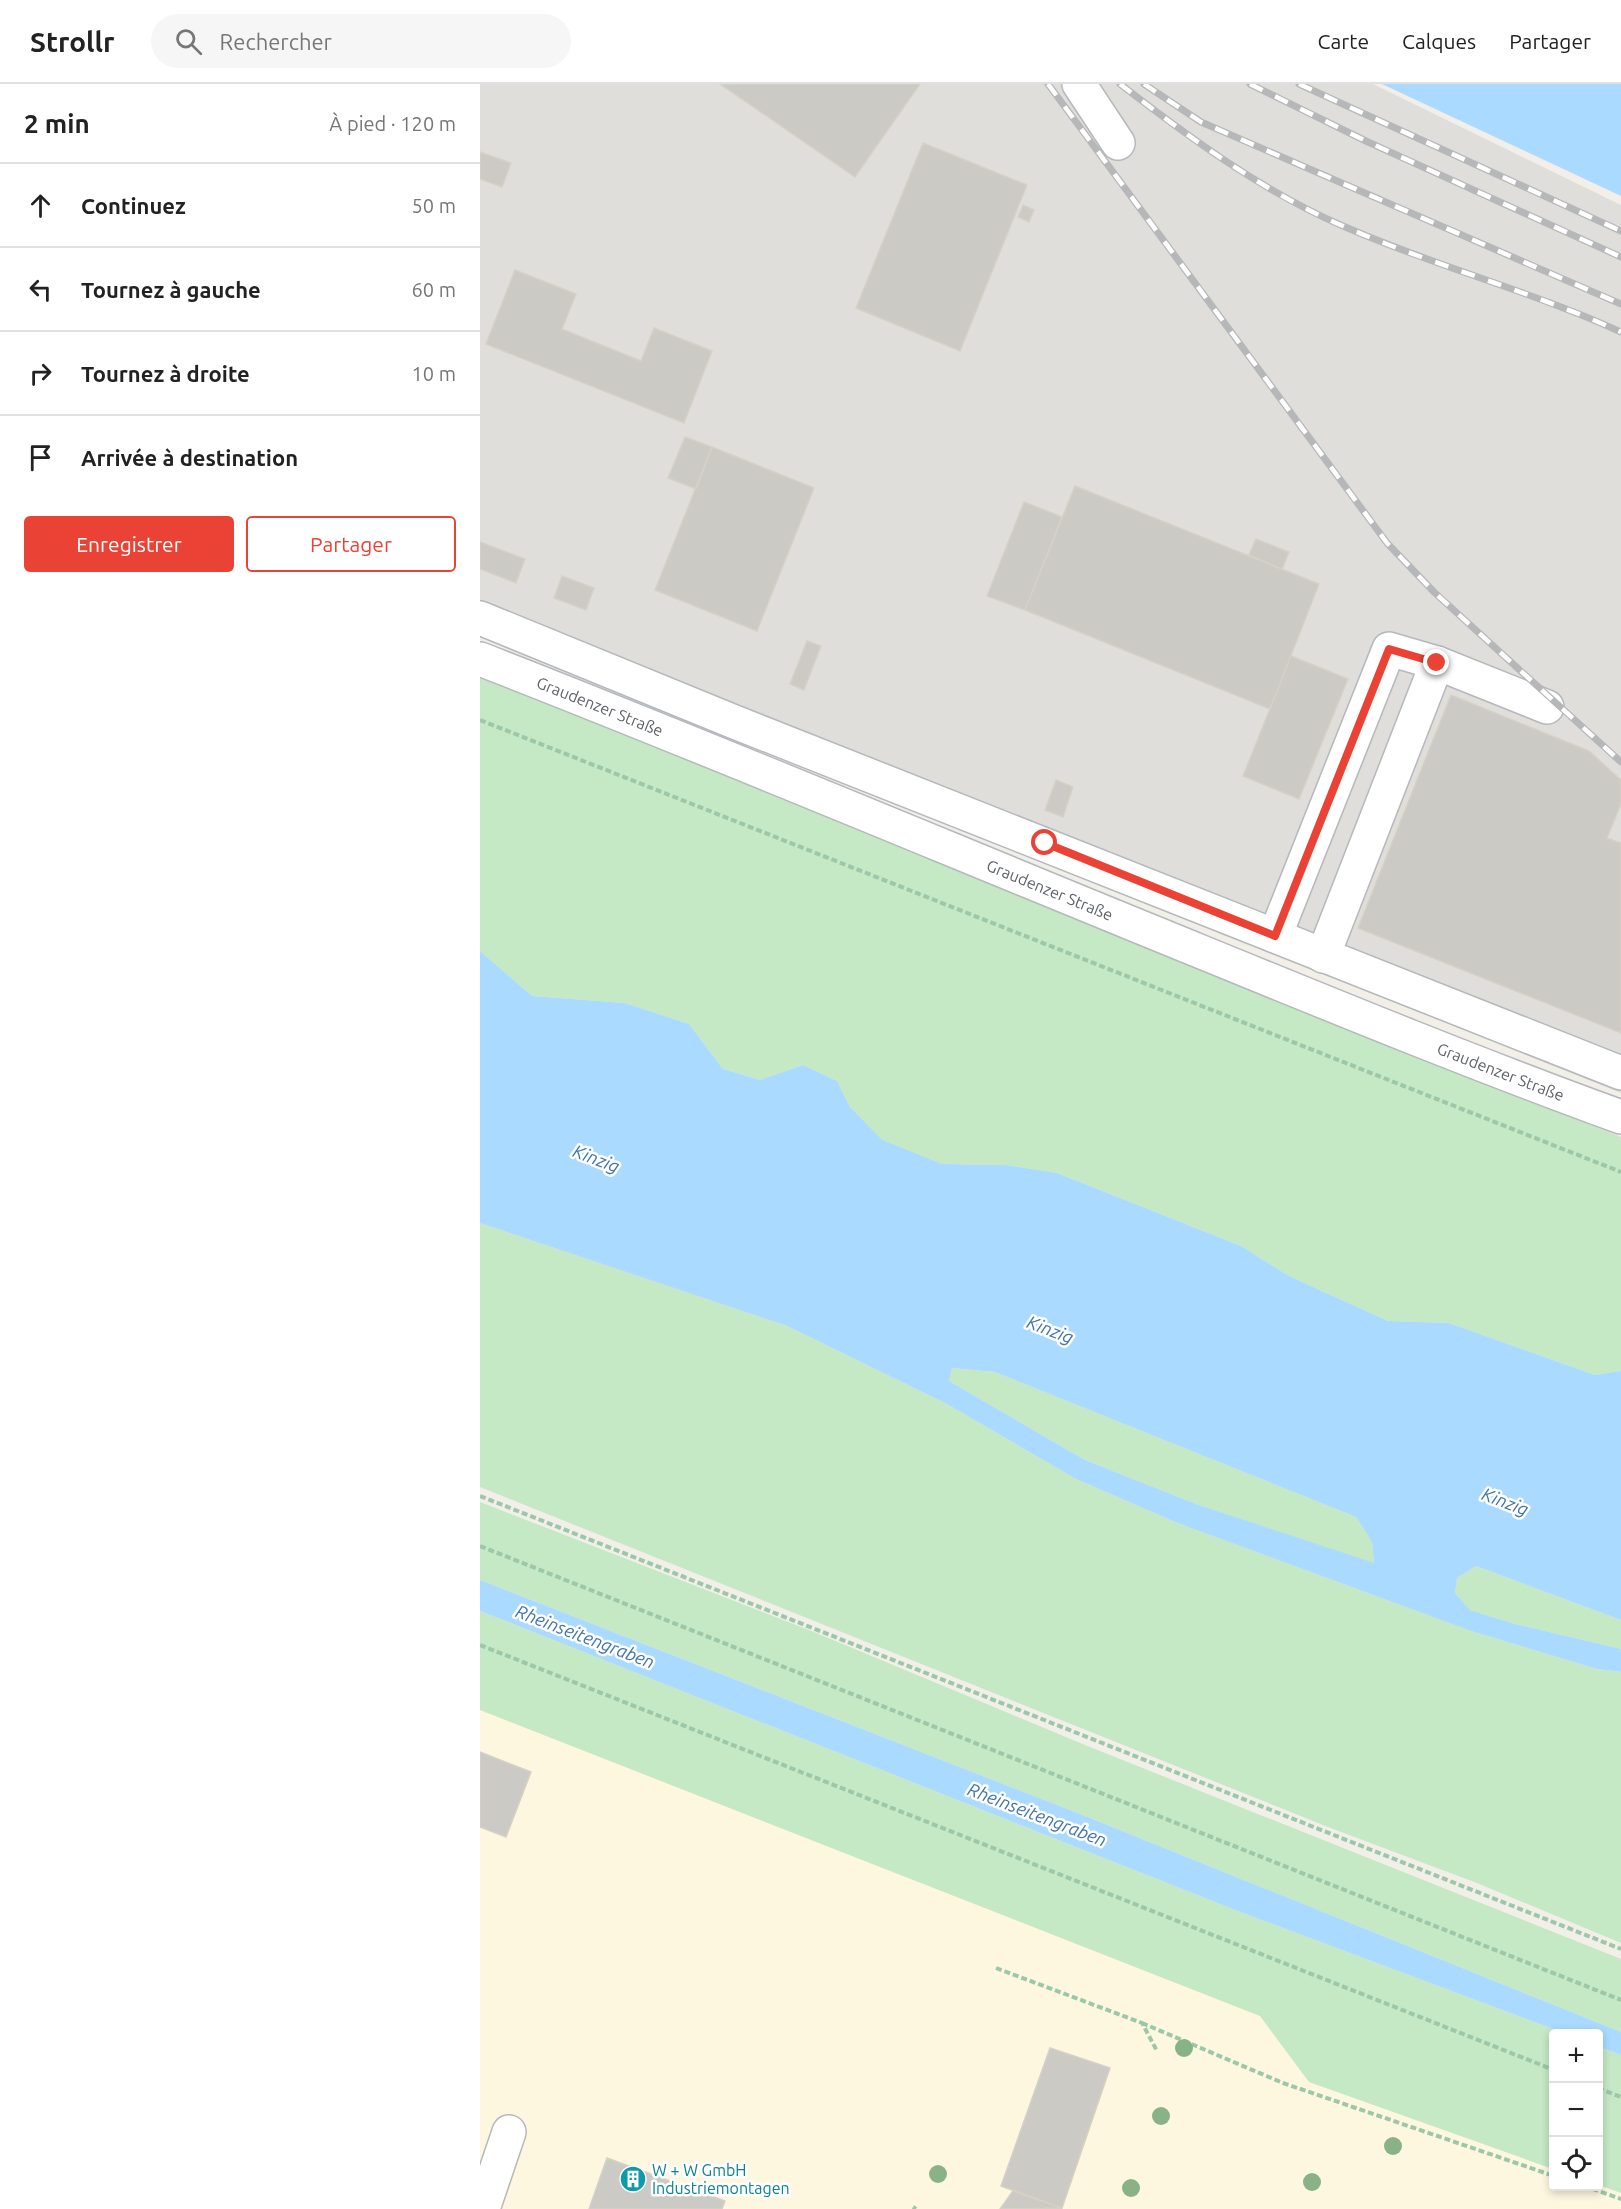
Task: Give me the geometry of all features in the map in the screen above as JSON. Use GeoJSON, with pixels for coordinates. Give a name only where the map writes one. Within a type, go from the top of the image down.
{"type":"FeatureCollection","features":[{"type":"Feature","properties":{"kind":"street"},"geometry":{"type":"LineString","coordinates":[[1079,84],[1118,143]]}},
{"type":"Feature","properties":{"kind":"street"},"geometry":{"type":"LineString","coordinates":[[480,618],[732,721],[1621,1073]]}},
{"type":"Feature","properties":{"kind":"street"},"geometry":{"type":"LineString","coordinates":[[1275,936],[1389,649],[1437,663],[1547,707]]}},
{"type":"Feature","properties":{"kind":"street","name":"Graudenzer Straße"},"geometry":{"type":"LineString","coordinates":[[480,659],[638,721],[1340,1009],[1504,1074],[1621,1117]]}},
{"type":"Feature","properties":{"kind":"street"},"geometry":{"type":"LineString","coordinates":[[1323,956],[1437,663]]}},
{"type":"Feature","properties":{"kind":"street"},"geometry":{"type":"LineString","coordinates":[[483,2209],[509,2132]]}},
{"type":"Feature","properties":{"kind":"path"},"geometry":{"type":"LineString","coordinates":[[480,720],[1621,1172]]}},
{"type":"Feature","properties":{"kind":"path"},"geometry":{"type":"LineString","coordinates":[[480,1496],[1621,1949]]}},
{"type":"Feature","properties":{"kind":"path"},"geometry":{"type":"LineString","coordinates":[[480,1546],[1621,2000]]}},
{"type":"Feature","properties":{"kind":"path"},"geometry":{"type":"LineString","coordinates":[[480,1645],[1549,2068]]}},
{"type":"Feature","properties":{"kind":"path"},"geometry":{"type":"LineString","coordinates":[[996,1968],[1142,2023],[1283,2083],[1549,2174]]}},
{"type":"Feature","properties":{"kind":"path"},"geometry":{"type":"LineString","coordinates":[[1142,2023],[1156,2051]]}},
{"type":"Feature","properties":{"kind":"path"},"geometry":{"type":"LineString","coordinates":[[1603,2090],[1621,2097]]}},
{"type":"Feature","properties":{"kind":"path"},"geometry":{"type":"LineString","coordinates":[[1596,2191],[1621,2199]]}},
{"type":"Feature","properties":{"kind":"shaded area"},"geometry":{"type":"Polygon","coordinates":[[[480,84],[1373,84],[1621,205],[1621,1093],[867,792],[480,633],[480,84]]]}},
{"type":"Feature","properties":{"kind":"shaded area"},"geometry":{"type":"Polygon","coordinates":[[[480,1710],[1260,2016],[1309,2082],[1549,2168],[1549,2191],[1603,2191],[1603,2186],[1621,2193],[1621,2209],[480,2209],[480,1710]]]}},
{"type":"Feature","properties":{"kind":"green space"},"geometry":{"type":"Polygon","coordinates":[[[480,676],[1621,1137],[1621,1371],[1595,1375],[1449,1323],[1388,1321],[1289,1276],[1241,1246],[1057,1173],[1006,1165],[942,1164],[882,1141],[850,1107],[837,1081],[803,1065],[760,1080],[723,1069],[689,1024],[625,1003],[532,996],[480,951],[480,676]]]}},
{"type":"Feature","properties":{"kind":"green space"},"geometry":{"type":"Polygon","coordinates":[[[480,1223],[787,1326],[945,1403],[1076,1479],[1180,1524],[1471,1631],[1597,1669],[1621,1672],[1621,1943],[1477,1883],[1328,1827],[480,1487],[480,1223]]]}},
{"type":"Feature","properties":{"kind":"green space"},"geometry":{"type":"Polygon","coordinates":[[[952,1368],[995,1372],[1356,1517],[1372,1542],[1374,1564],[1196,1504],[1085,1460],[949,1381],[952,1368]]]}},
{"type":"Feature","properties":{"kind":"green space"},"geometry":{"type":"Polygon","coordinates":[[[480,1502],[809,1630],[1085,1745],[1621,1959],[1621,2032],[1075,1812],[480,1580],[480,1502]]]}},
{"type":"Feature","properties":{"kind":"green space"},"geometry":{"type":"Polygon","coordinates":[[[1476,1566],[1621,1620],[1621,1649],[1515,1624],[1470,1610],[1455,1593],[1457,1578],[1476,1566]]]}},
{"type":"Feature","properties":{"kind":"green space"},"geometry":{"type":"Polygon","coordinates":[[[480,1611],[1238,1911],[1553,2029],[1549,2029],[1549,2168],[1309,2082],[1260,2016],[480,1710],[480,1611]]]}},
{"type":"Feature","properties":{"kind":"green space"},"geometry":{"type":"Polygon","coordinates":[[[1603,2049],[1621,2055],[1621,2193],[1603,2186],[1603,2049]]]}},
{"type":"Feature","properties":{"kind":"water"},"geometry":{"type":"Polygon","coordinates":[[[1382,84],[1621,84],[1621,196],[1382,84]]]}},
{"type":"Feature","properties":{"kind":"water","name":"Kinzig"},"geometry":{"type":"Polygon","coordinates":[[[480,951],[532,996],[625,1003],[689,1024],[723,1069],[760,1080],[803,1065],[837,1081],[850,1107],[882,1140],[942,1164],[1006,1165],[1057,1173],[1241,1246],[1289,1276],[1388,1321],[1449,1323],[1595,1375],[1621,1371],[1621,1620],[1476,1566],[1457,1578],[1455,1593],[1470,1610],[1515,1624],[1621,1649],[1621,1672],[1597,1669],[1471,1631],[1180,1524],[1076,1479],[945,1403],[787,1326],[480,1223],[480,951]],[[952,1368],[949,1381],[1085,1460],[1196,1504],[1374,1563],[1372,1542],[1356,1517],[995,1372],[952,1368]]]}},
{"type":"Feature","properties":{"kind":"water","name":"Rheinseitengraben"},"geometry":{"type":"Polygon","coordinates":[[[480,1580],[1075,1812],[1621,2032],[1621,2055],[1603,2048],[1603,2029],[1553,2029],[1238,1911],[480,1611],[480,1580]]]}},
{"type":"Feature","properties":{"kind":"building"},"geometry":{"type":"Polygon","coordinates":[[[720,84],[920,84],[855,177],[720,84]]]}},
{"type":"Feature","properties":{"kind":"building"},"geometry":{"type":"Polygon","coordinates":[[[923,143],[1027,185],[960,351],[856,308],[923,143]]]}},
{"type":"Feature","properties":{"kind":"building"},"geometry":{"type":"Polygon","coordinates":[[[480,152],[511,163],[502,187],[480,179],[480,152]]]}},
{"type":"Feature","properties":{"kind":"building"},"geometry":{"type":"Polygon","coordinates":[[[1023,205],[1034,210],[1029,222],[1018,217],[1023,205]]]}},
{"type":"Feature","properties":{"kind":"building"},"geometry":{"type":"Polygon","coordinates":[[[515,270],[576,294],[562,329],[641,361],[654,328],[712,351],[684,423],[486,344],[515,270]]]}},
{"type":"Feature","properties":{"kind":"building"},"geometry":{"type":"Polygon","coordinates":[[[685,437],[712,447],[696,489],[668,478],[685,437]]]}},
{"type":"Feature","properties":{"kind":"building"},"geometry":{"type":"Polygon","coordinates":[[[712,447],[814,488],[757,631],[655,590],[712,447]]]}},
{"type":"Feature","properties":{"kind":"building"},"geometry":{"type":"Polygon","coordinates":[[[1075,486],[1319,584],[1270,709],[1025,610],[1075,486]]]}},
{"type":"Feature","properties":{"kind":"building"},"geometry":{"type":"Polygon","coordinates":[[[1024,502],[1062,517],[1025,610],[987,596],[1024,502]]]}},
{"type":"Feature","properties":{"kind":"building"},"geometry":{"type":"Polygon","coordinates":[[[1256,539],[1289,552],[1282,569],[1249,555],[1256,539]]]}},
{"type":"Feature","properties":{"kind":"building"},"geometry":{"type":"Polygon","coordinates":[[[480,542],[525,559],[516,583],[480,569],[480,542]]]}},
{"type":"Feature","properties":{"kind":"building"},"geometry":{"type":"Polygon","coordinates":[[[562,576],[594,588],[586,610],[554,598],[562,576]]]}},
{"type":"Feature","properties":{"kind":"building"},"geometry":{"type":"Polygon","coordinates":[[[807,641],[821,646],[804,690],[790,684],[807,641]]]}},
{"type":"Feature","properties":{"kind":"building"},"geometry":{"type":"Polygon","coordinates":[[[1291,656],[1348,679],[1299,799],[1243,776],[1291,656]]]}},
{"type":"Feature","properties":{"kind":"building"},"geometry":{"type":"Polygon","coordinates":[[[1451,695],[1589,751],[1621,780],[1621,804],[1607,838],[1621,843],[1621,1033],[1358,928],[1451,695]]]}},
{"type":"Feature","properties":{"kind":"building"},"geometry":{"type":"Polygon","coordinates":[[[1056,780],[1073,787],[1063,817],[1045,810],[1056,780]]]}},
{"type":"Feature","properties":{"kind":"building"},"geometry":{"type":"Polygon","coordinates":[[[480,1752],[531,1772],[506,1837],[480,1827],[480,1752]]]}},
{"type":"Feature","properties":{"kind":"building"},"geometry":{"type":"Polygon","coordinates":[[[1050,2048],[1110,2068],[1062,2208],[1001,2186],[1050,2048]]]}},
{"type":"Feature","properties":{"kind":"building","name":"W + W GmbH Industriemontagen"},"geometry":{"type":"Polygon","coordinates":[[[607,2158],[725,2201],[722,2209],[589,2209],[607,2158]]]}},
{"type":"Feature","properties":{"kind":"building"},"geometry":{"type":"Polygon","coordinates":[[[1013,2191],[1062,2208],[1000,2209],[1013,2191]]]}},
{"type":"Feature","properties":{"kind":"railway"},"geometry":{"type":"LineString","coordinates":[[1048,84],[1387,543],[1435,593],[1621,762]]}},
{"type":"Feature","properties":{"kind":"railway"},"geometry":{"type":"LineString","coordinates":[[1120,84],[1227,162],[1313,212],[1412,254],[1587,317],[1621,332]]}},
{"type":"Feature","properties":{"kind":"railway"},"geometry":{"type":"LineString","coordinates":[[1144,84],[1201,122],[1621,304]]}},
{"type":"Feature","properties":{"kind":"railway"},"geometry":{"type":"LineString","coordinates":[[1250,84],[1368,142],[1621,257]]}},
{"type":"Feature","properties":{"kind":"railway"},"geometry":{"type":"LineString","coordinates":[[1299,84],[1621,231]]}},
{"type":"Feature","properties":{"kind":"place","name":"W + W GmbH Industriemontagen"},"geometry":{"type":"Point","coordinates":[633,2179]}},
{"type":"Feature","properties":{"kind":"route"},"geometry":{"type":"LineString","coordinates":[[1045,843],[1275,936],[1389,649],[1437,663]]}}]}
